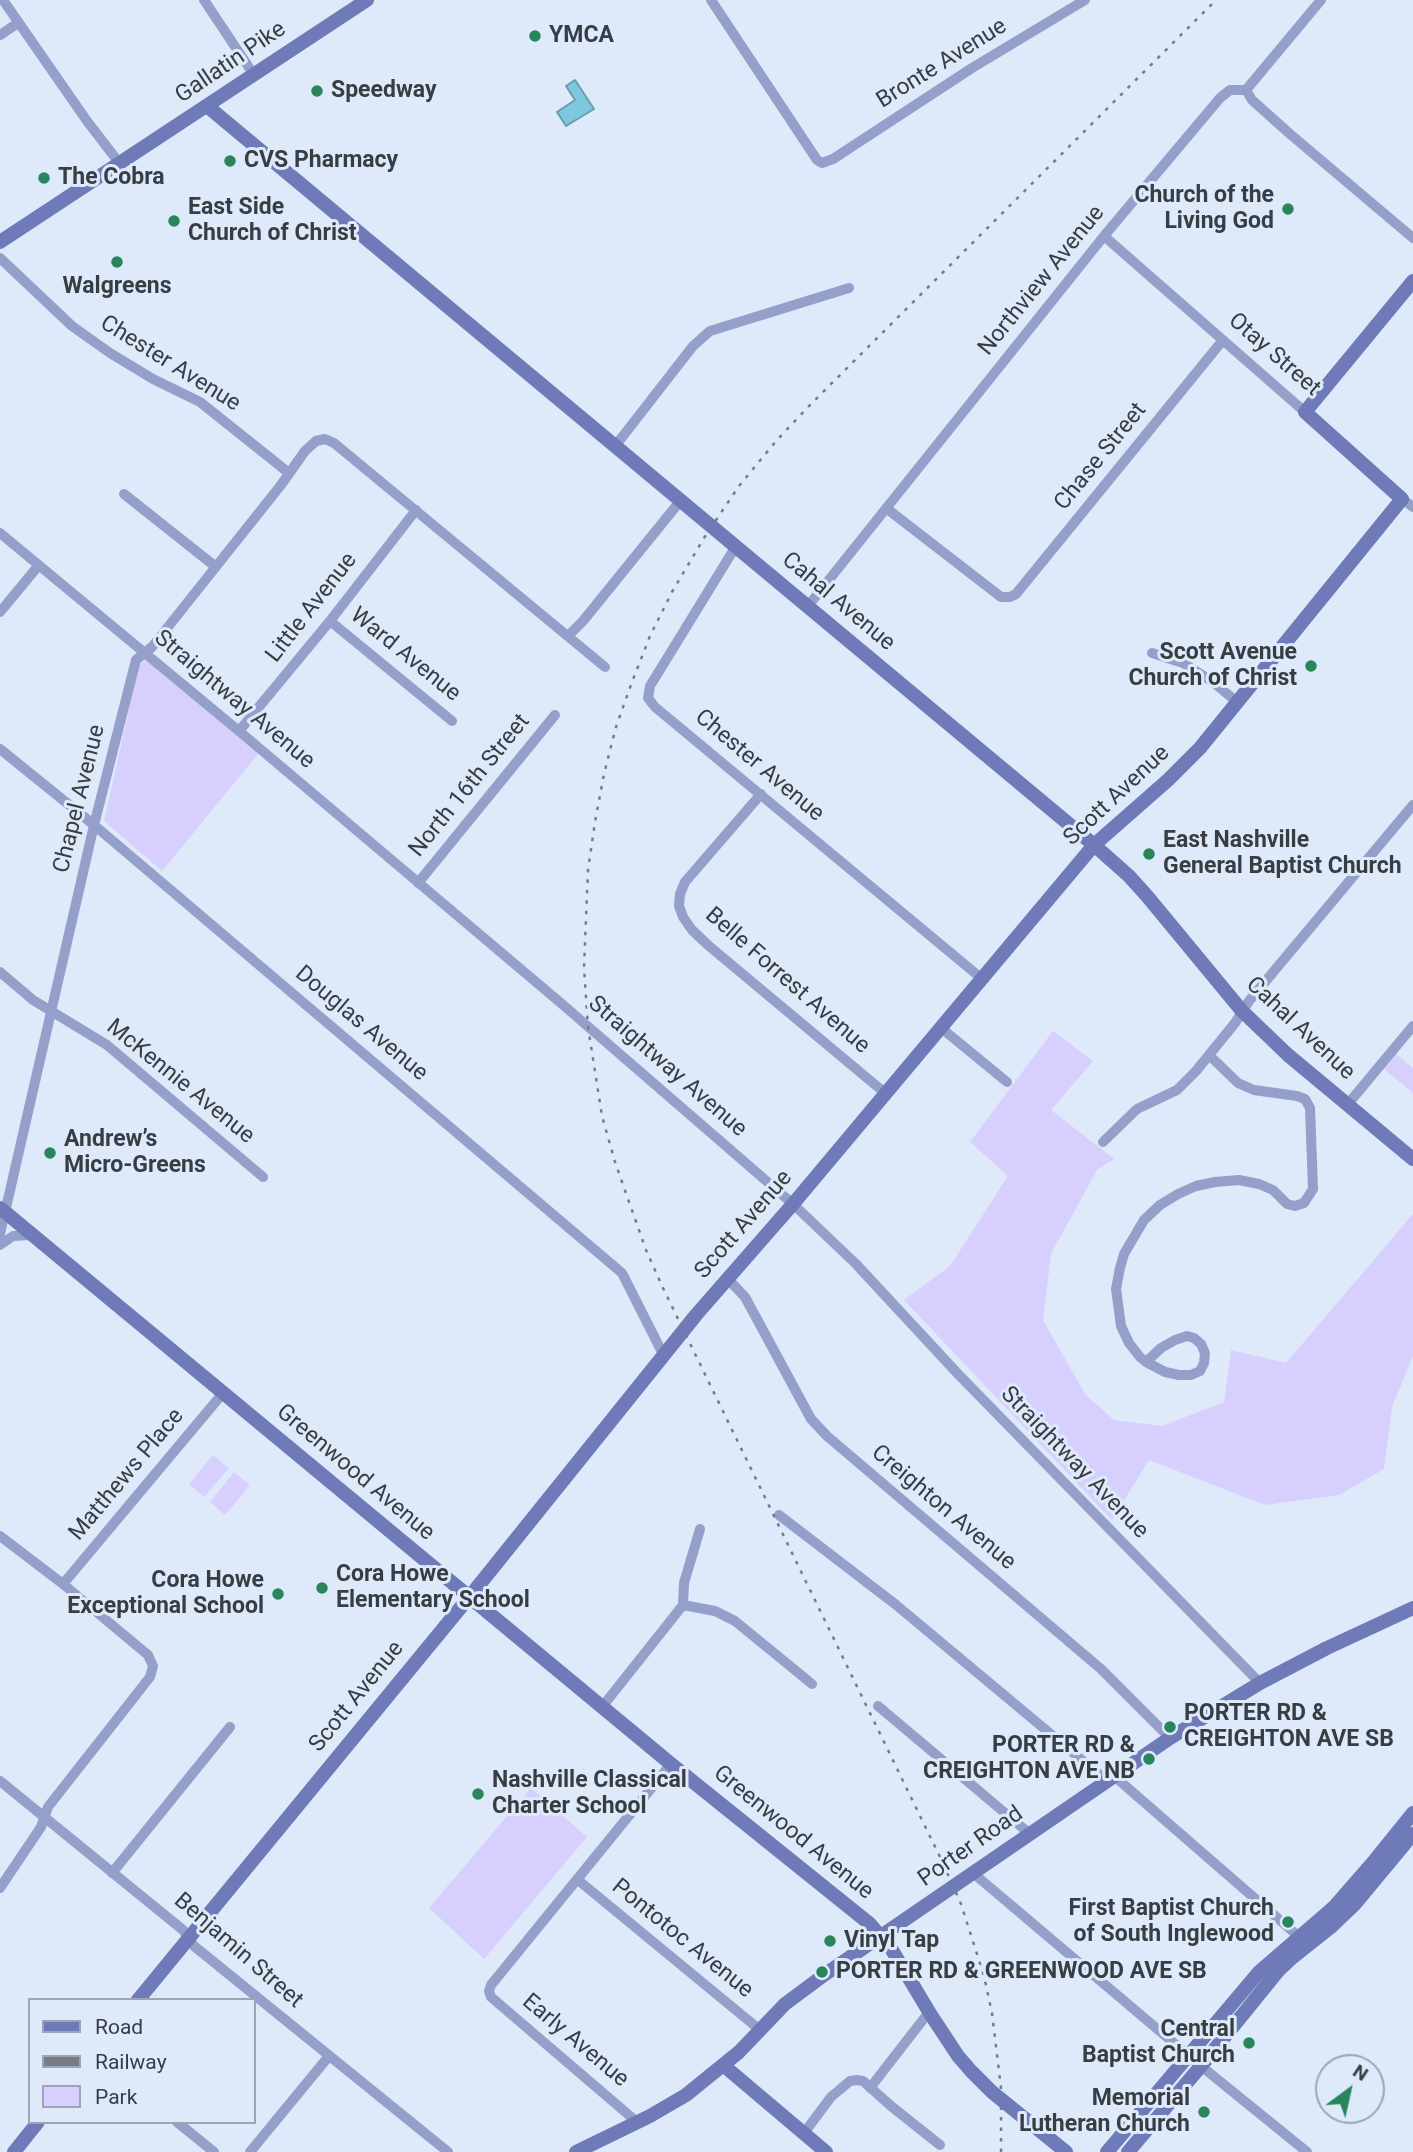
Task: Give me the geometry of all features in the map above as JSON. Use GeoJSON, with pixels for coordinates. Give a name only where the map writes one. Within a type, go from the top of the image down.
{"type":"FeatureCollection","features":[{"type":"Feature","properties":{"kind":"street"},"geometry":{"type":"LineString","coordinates":[[3,0],[120,164]]}},
{"type":"Feature","properties":{"kind":"street"},"geometry":{"type":"LineString","coordinates":[[204,0],[254,75]]}},
{"type":"Feature","properties":{"kind":"street","name":"Gallatin Pike"},"geometry":{"type":"LineString","coordinates":[[0,242],[367,0]]}},
{"type":"Feature","properties":{"kind":"street","name":"Bronte Avenue"},"geometry":{"type":"LineString","coordinates":[[711,0],[817,160],[822,163],[833,159],[972,68],[1085,0]]}},
{"type":"Feature","properties":{"kind":"street","name":"Northview Avenue"},"geometry":{"type":"LineString","coordinates":[[808,607],[1104,236],[1220,98],[1230,90],[1246,90],[1321,0]]}},
{"type":"Feature","properties":{"kind":"street"},"geometry":{"type":"LineString","coordinates":[[0,35],[18,23]]}},
{"type":"Feature","properties":{"kind":"street"},"geometry":{"type":"LineString","coordinates":[[1246,90],[1252,100],[1290,134],[1413,238]]}},
{"type":"Feature","properties":{"kind":"street","name":"Cahal Avenue"},"geometry":{"type":"LineString","coordinates":[[207,106],[1094,845],[1147,896],[1242,1012],[1289,1055],[1413,1158]]}},
{"type":"Feature","properties":{"kind":"street","name":"Otay Street"},"geometry":{"type":"LineString","coordinates":[[1104,236],[1408,503]]}},
{"type":"Feature","properties":{"kind":"street","name":"Chester Avenue"},"geometry":{"type":"LineString","coordinates":[[0,258],[72,326],[120,360],[200,402],[289,473]]}},
{"type":"Feature","properties":{"kind":"street"},"geometry":{"type":"LineString","coordinates":[[1305,412],[1413,281]]}},
{"type":"Feature","properties":{"kind":"street"},"geometry":{"type":"LineString","coordinates":[[616,445],[693,346],[710,331],[849,288]]}},
{"type":"Feature","properties":{"kind":"street","name":"Chase Street"},"geometry":{"type":"LineString","coordinates":[[886,508],[1001,597],[1010,597],[1016,594],[1223,340]]}},
{"type":"Feature","properties":{"kind":"street","name":"Chapel Avenue"},"geometry":{"type":"LineString","coordinates":[[0,1234],[3,1210],[94,825],[136,660],[152,648],[305,451],[316,441],[325,439],[334,443],[416,510]]}},
{"type":"Feature","properties":{"kind":"street"},"geometry":{"type":"LineString","coordinates":[[124,494],[216,567]]}},
{"type":"Feature","properties":{"kind":"street"},"geometry":{"type":"LineString","coordinates":[[568,636],[681,500]]}},
{"type":"Feature","properties":{"kind":"street","name":"Scott Avenue"},"geometry":{"type":"LineString","coordinates":[[140,1998],[664,1356],[981,978],[1094,845],[1200,748],[1408,503]]}},
{"type":"Feature","properties":{"kind":"street"},"geometry":{"type":"LineString","coordinates":[[416,510],[605,667]]}},
{"type":"Feature","properties":{"kind":"street","name":"Little Avenue"},"geometry":{"type":"LineString","coordinates":[[239,731],[330,621],[416,510]]}},
{"type":"Feature","properties":{"kind":"street","name":"Straightway Avenue"},"geometry":{"type":"LineString","coordinates":[[0,533],[239,731],[793,1204],[856,1264],[976,1393],[1260,1683]]}},
{"type":"Feature","properties":{"kind":"street","name":"Chester Avenue"},"geometry":{"type":"LineString","coordinates":[[736,546],[650,686],[648,698],[655,707],[981,978]]}},
{"type":"Feature","properties":{"kind":"street"},"geometry":{"type":"LineString","coordinates":[[0,612],[39,565]]}},
{"type":"Feature","properties":{"kind":"street","name":"Ward Avenue"},"geometry":{"type":"LineString","coordinates":[[330,621],[452,721]]}},
{"type":"Feature","properties":{"kind":"street"},"geometry":{"type":"LineString","coordinates":[[1152,653],[1183,663],[1213,682],[1237,702]]}},
{"type":"Feature","properties":{"kind":"street","name":"North 16th Street"},"geometry":{"type":"LineString","coordinates":[[418,883],[555,715]]}},
{"type":"Feature","properties":{"kind":"street","name":"Douglas Avenue"},"geometry":{"type":"LineString","coordinates":[[0,748],[622,1273],[664,1356]]}},
{"type":"Feature","properties":{"kind":"street","name":"Belle Forrest Avenue"},"geometry":{"type":"LineString","coordinates":[[761,794],[685,882],[679,906],[683,917],[709,946],[885,1093]]}},
{"type":"Feature","properties":{"kind":"street"},"geometry":{"type":"LineString","coordinates":[[1103,1142],[1137,1109],[1177,1090],[1209,1055],[1413,805]]}},
{"type":"Feature","properties":{"kind":"street","name":"McKennie Avenue"},"geometry":{"type":"LineString","coordinates":[[0,972],[33,1000],[107,1045],[262,1177]]}},
{"type":"Feature","properties":{"kind":"street"},"geometry":{"type":"LineString","coordinates":[[1348,1104],[1413,1026]]}},
{"type":"Feature","properties":{"kind":"street"},"geometry":{"type":"LineString","coordinates":[[940,1027],[1007,1082]]}},
{"type":"Feature","properties":{"kind":"street"},"geometry":{"type":"LineString","coordinates":[[1146,1362],[1161,1348],[1186,1336],[1201,1344],[1205,1353],[1200,1371],[1191,1375],[1179,1375],[1165,1371],[1146,1362],[1129,1343],[1121,1326],[1116,1289],[1124,1254],[1144,1220],[1160,1205],[1178,1194],[1214,1182],[1238,1180],[1259,1184],[1273,1190],[1287,1204],[1295,1206],[1304,1203],[1313,1189],[1310,1108],[1305,1099],[1254,1090],[1238,1083],[1209,1055]]}},
{"type":"Feature","properties":{"kind":"street","name":"Greenwood Avenue"},"geometry":{"type":"LineString","coordinates":[[3,1210],[671,1764],[870,1924],[882,1937],[958,2056],[1026,2120],[1066,2152]]}},
{"type":"Feature","properties":{"kind":"street"},"geometry":{"type":"LineString","coordinates":[[0,1245],[13,1236],[32,1235]]}},
{"type":"Feature","properties":{"kind":"street","name":"Creighton Avenue"},"geometry":{"type":"LineString","coordinates":[[729,1279],[746,1297],[811,1419],[827,1436],[1101,1669],[1170,1738]]}},
{"type":"Feature","properties":{"kind":"street","name":"Matthews Place"},"geometry":{"type":"LineString","coordinates":[[63,1584],[223,1393]]}},
{"type":"Feature","properties":{"kind":"street"},"geometry":{"type":"LineString","coordinates":[[779,1515],[895,1604],[1303,1941]]}},
{"type":"Feature","properties":{"kind":"street"},"geometry":{"type":"LineString","coordinates":[[603,1707],[683,1605],[684,1583],[700,1530]]}},
{"type":"Feature","properties":{"kind":"street"},"geometry":{"type":"LineString","coordinates":[[0,1536],[148,1655],[153,1666],[150,1677],[48,1807],[41,1827],[0,1888]]}},
{"type":"Feature","properties":{"kind":"street"},"geometry":{"type":"LineString","coordinates":[[683,1605],[715,1611],[735,1621],[812,1684]]}},
{"type":"Feature","properties":{"kind":"street","name":"Porter Road"},"geometry":{"type":"LineString","coordinates":[[585,2150],[686,2095],[723,2065],[785,2004],[824,1975],[1170,1738],[1260,1683],[1413,1608]]}},
{"type":"Feature","properties":{"kind":"street"},"geometry":{"type":"LineString","coordinates":[[878,1706],[1030,1834]]}},
{"type":"Feature","properties":{"kind":"street"},"geometry":{"type":"LineString","coordinates":[[112,1873],[230,1727]]}},
{"type":"Feature","properties":{"kind":"street"},"geometry":{"type":"LineString","coordinates":[[578,1880],[671,1764]]}},
{"type":"Feature","properties":{"kind":"street","name":"Benjamin Street"},"geometry":{"type":"LineString","coordinates":[[0,1781],[183,1930],[194,1946],[448,2152]]}},
{"type":"Feature","properties":{"kind":"street"},"geometry":{"type":"LineString","coordinates":[[1128,2152],[1413,1813]]}},
{"type":"Feature","properties":{"kind":"street"},"geometry":{"type":"LineString","coordinates":[[1107,2152],[1259,1972],[1303,1941],[1332,1926],[1354,1905],[1413,1834]]}},
{"type":"Feature","properties":{"kind":"street"},"geometry":{"type":"LineString","coordinates":[[973,1873],[1307,2152]]}},
{"type":"Feature","properties":{"kind":"street","name":"Early Avenue"},"geometry":{"type":"LineString","coordinates":[[578,1880],[491,1985],[489,1991],[491,1997],[637,2122]]}},
{"type":"Feature","properties":{"kind":"street","name":"Pontotoc Avenue"},"geometry":{"type":"LineString","coordinates":[[578,1880],[760,2030]]}},
{"type":"Feature","properties":{"kind":"street"},"geometry":{"type":"LineString","coordinates":[[870,2088],[929,2012]]}},
{"type":"Feature","properties":{"kind":"street"},"geometry":{"type":"LineString","coordinates":[[250,2152],[329,2056]]}},
{"type":"Feature","properties":{"kind":"street"},"geometry":{"type":"LineString","coordinates":[[723,2065],[826,2152]]}},
{"type":"Feature","properties":{"kind":"street"},"geometry":{"type":"LineString","coordinates":[[804,2133],[831,2097],[850,2081],[863,2081],[940,2145]]}},
{"type":"Feature","properties":{"kind":"street"},"geometry":{"type":"LineString","coordinates":[[1149,2103],[1161,2113]]}},
{"type":"Feature","properties":{"kind":"street"},"geometry":{"type":"LineString","coordinates":[[14,2152],[36,2124]]}},
{"type":"Feature","properties":{"kind":"street"},"geometry":{"type":"LineString","coordinates":[[179,2124],[214,2152]]}},
{"type":"Feature","properties":{"kind":"green space"},"geometry":{"type":"Polygon","coordinates":[[[147,659],[259,753],[162,871],[104,821],[139,666],[147,659]]]}},
{"type":"Feature","properties":{"kind":"green space"},"geometry":{"type":"Polygon","coordinates":[[[1053,1031],[1093,1061],[1051,1110],[1114,1159],[1097,1170],[1051,1254],[1043,1320],[1085,1394],[1114,1420],[1162,1426],[1224,1402],[1231,1350],[1286,1363],[1413,1214],[1413,1356],[1392,1407],[1384,1469],[1339,1495],[1265,1505],[1149,1460],[1112,1520],[904,1300],[950,1266],[1008,1176],[970,1142],[1053,1031]]]}},
{"type":"Feature","properties":{"kind":"green space"},"geometry":{"type":"Polygon","coordinates":[[[1396,1054],[1413,1068],[1413,1093],[1384,1069],[1396,1054]]]}},
{"type":"Feature","properties":{"kind":"green space"},"geometry":{"type":"Polygon","coordinates":[[[213,1455],[229,1468],[204,1497],[189,1484],[213,1455]]]}},
{"type":"Feature","properties":{"kind":"green space"},"geometry":{"type":"Polygon","coordinates":[[[234,1472],[250,1485],[225,1515],[210,1502],[234,1472]]]}},
{"type":"Feature","properties":{"kind":"green space"},"geometry":{"type":"Polygon","coordinates":[[[531,1788],[587,1837],[484,1959],[429,1908],[531,1788]]]}},
{"type":"Feature","properties":{"kind":"water"},"geometry":{"type":"Polygon","coordinates":[[[575,80],[594,109],[566,126],[557,112],[575,100],[566,86],[575,80]]]}},
{"type":"Feature","properties":{"kind":"railway"},"geometry":{"type":"LineString","coordinates":[[1001,2152],[1001,2088],[992,2013],[984,1976],[961,1904],[663,1288],[646,1250],[615,1162],[602,1116],[588,1027],[584,968],[588,870],[604,774],[616,727],[650,636],[704,538],[739,486],[810,405],[1216,0]]}},
{"type":"Feature","properties":{"kind":"place","name":"YMCA"},"geometry":{"type":"Point","coordinates":[535,36]}},
{"type":"Feature","properties":{"kind":"place","name":"Speedway"},"geometry":{"type":"Point","coordinates":[317,91]}},
{"type":"Feature","properties":{"kind":"place","name":"CVS Pharmacy"},"geometry":{"type":"Point","coordinates":[230,161]}},
{"type":"Feature","properties":{"kind":"place","name":"The Cobra"},"geometry":{"type":"Point","coordinates":[44,178]}},
{"type":"Feature","properties":{"kind":"place","name":"Church of the Living God"},"geometry":{"type":"Point","coordinates":[1288,209]}},
{"type":"Feature","properties":{"kind":"place","name":"East Side Church of Christ"},"geometry":{"type":"Point","coordinates":[174,221]}},
{"type":"Feature","properties":{"kind":"place","name":"Walgreens"},"geometry":{"type":"Point","coordinates":[117,262]}},
{"type":"Feature","properties":{"kind":"place","name":"Scott Avenue Church of Christ"},"geometry":{"type":"Point","coordinates":[1311,666]}},
{"type":"Feature","properties":{"kind":"place","name":"East Nashville General Baptist Church"},"geometry":{"type":"Point","coordinates":[1149,854]}},
{"type":"Feature","properties":{"kind":"place","name":"Andrew’s Micro-Greens"},"geometry":{"type":"Point","coordinates":[50,1153]}},
{"type":"Feature","properties":{"kind":"place","name":"Cora Howe Elementary School"},"geometry":{"type":"Point","coordinates":[322,1588]}},
{"type":"Feature","properties":{"kind":"place","name":"Cora Howe Exceptional School"},"geometry":{"type":"Point","coordinates":[278,1594]}},
{"type":"Feature","properties":{"kind":"place","name":"PORTER RD & CREIGHTON AVE SB"},"geometry":{"type":"Point","coordinates":[1170,1727]}},
{"type":"Feature","properties":{"kind":"place","name":"PORTER RD & CREIGHTON AVE NB"},"geometry":{"type":"Point","coordinates":[1149,1759]}},
{"type":"Feature","properties":{"kind":"place","name":"Nashville Classical Charter School"},"geometry":{"type":"Point","coordinates":[478,1794]}},
{"type":"Feature","properties":{"kind":"place","name":"First Baptist Church of South Inglewood"},"geometry":{"type":"Point","coordinates":[1288,1922]}},
{"type":"Feature","properties":{"kind":"place","name":"Vinyl Tap"},"geometry":{"type":"Point","coordinates":[830,1941]}},
{"type":"Feature","properties":{"kind":"place","name":"PORTER RD & GREENWOOD AVE SB"},"geometry":{"type":"Point","coordinates":[822,1972]}},
{"type":"Feature","properties":{"kind":"place","name":"Central Baptist Church"},"geometry":{"type":"Point","coordinates":[1249,2043]}},
{"type":"Feature","properties":{"kind":"place","name":"Memorial Lutheran Church"},"geometry":{"type":"Point","coordinates":[1204,2112]}}]}
